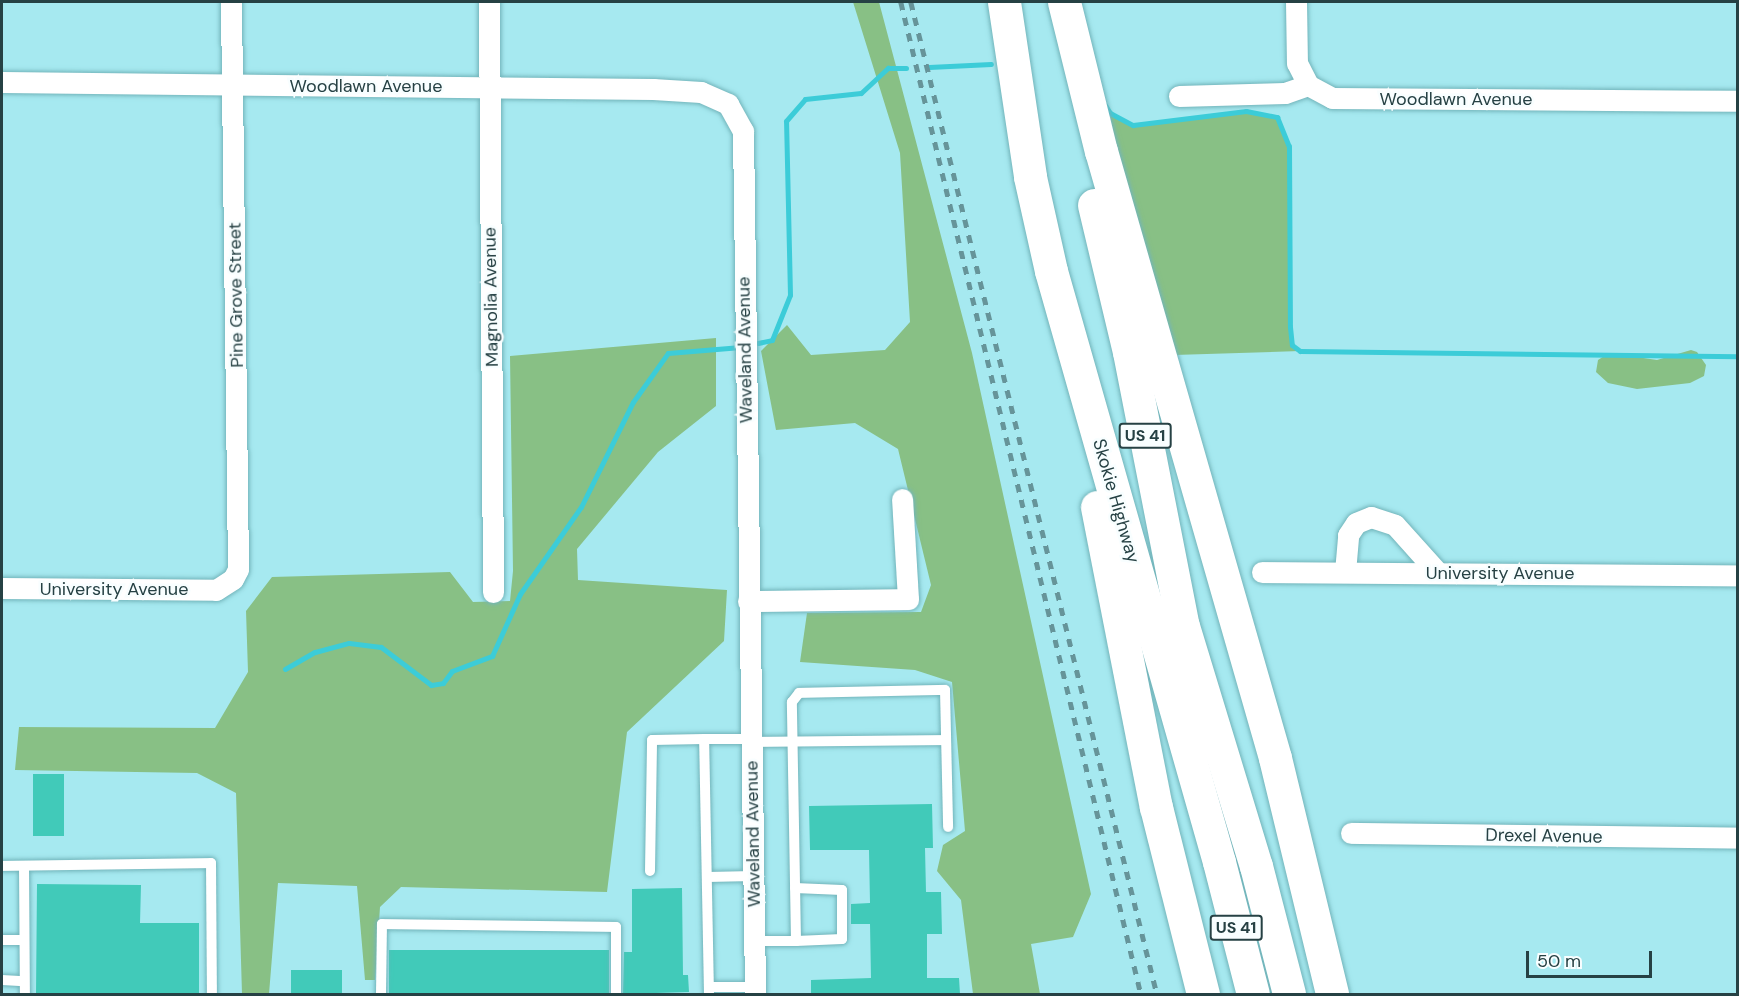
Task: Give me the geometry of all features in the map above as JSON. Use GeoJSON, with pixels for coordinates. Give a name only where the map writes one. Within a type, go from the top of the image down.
{"type":"FeatureCollection","features":[{"type":"Feature","properties":{"kind":"highway"},"geometry":{"type":"LineString","coordinates":[[989,2],[1030,177]]}},
{"type":"Feature","properties":{"kind":"highway","name":"Skokie Highway"},"geometry":{"type":"LineString","coordinates":[[1004,2],[1030,177],[1051,271],[1219,862],[1253,994]]}},
{"type":"Feature","properties":{"kind":"highway","name":"Skokie Highway"},"geometry":{"type":"LineString","coordinates":[[1055,2],[1081,147],[1129,352],[1183,626],[1256,866],[1289,994]]}},
{"type":"Feature","properties":{"kind":"highway"},"geometry":{"type":"LineString","coordinates":[[1064,2],[1101,151],[1275,758],[1332,994]]}},
{"type":"Feature","properties":{"kind":"highway"},"geometry":{"type":"LineString","coordinates":[[1051,271],[1156,807],[1203,994]]}},
{"type":"Feature","properties":{"kind":"highway"},"geometry":{"type":"LineString","coordinates":[[1195,963],[1215,994]]}},
{"type":"Feature","properties":{"kind":"street","name":"Pine Grove Street"},"geometry":{"type":"LineString","coordinates":[[226,585],[238,569],[231,2]]}},
{"type":"Feature","properties":{"kind":"street","name":"Magnolia Avenue"},"geometry":{"type":"LineString","coordinates":[[489,2],[493,592]]}},
{"type":"Feature","properties":{"kind":"street"},"geometry":{"type":"LineString","coordinates":[[1179,96],[1285,93],[1308,86],[1297,63],[1296,2]]}},
{"type":"Feature","properties":{"kind":"street","name":"Woodlawn Avenue"},"geometry":{"type":"LineString","coordinates":[[2,82],[489,87],[701,92],[728,104]]}},
{"type":"Feature","properties":{"kind":"street","name":"Woodlawn Avenue"},"geometry":{"type":"LineString","coordinates":[[1308,86],[1332,98],[1737,101]]}},
{"type":"Feature","properties":{"kind":"street","name":"Waveland Avenue"},"geometry":{"type":"LineString","coordinates":[[728,104],[742,130],[755,991]]}},
{"type":"Feature","properties":{"kind":"street"},"geometry":{"type":"LineString","coordinates":[[748,601],[908,599],[903,499]]}},
{"type":"Feature","properties":{"kind":"street"},"geometry":{"type":"LineString","coordinates":[[1345,572],[1348,536],[1356,523],[1371,517],[1395,525],[1438,573]]}},
{"type":"Feature","properties":{"kind":"street","name":"University Avenue"},"geometry":{"type":"LineString","coordinates":[[1262,572],[1737,575]]}},
{"type":"Feature","properties":{"kind":"street","name":"University Avenue"},"geometry":{"type":"LineString","coordinates":[[2,588],[216,590],[226,585]]}},
{"type":"Feature","properties":{"kind":"street","name":"Drexel Avenue"},"geometry":{"type":"LineString","coordinates":[[1351,833],[1737,838]]}},
{"type":"Feature","properties":{"kind":"lane"},"geometry":{"type":"LineString","coordinates":[[796,941],[792,702],[799,693],[945,690],[948,827]]}},
{"type":"Feature","properties":{"kind":"lane"},"geometry":{"type":"LineString","coordinates":[[704,739],[709,991],[755,991]]}},
{"type":"Feature","properties":{"kind":"lane"},"geometry":{"type":"LineString","coordinates":[[650,871],[652,740],[946,740]]}},
{"type":"Feature","properties":{"kind":"lane"},"geometry":{"type":"LineString","coordinates":[[2,866],[211,863],[212,994]]}},
{"type":"Feature","properties":{"kind":"lane"},"geometry":{"type":"LineString","coordinates":[[24,866],[25,994]]}},
{"type":"Feature","properties":{"kind":"lane"},"geometry":{"type":"LineString","coordinates":[[707,877],[754,876]]}},
{"type":"Feature","properties":{"kind":"lane"},"geometry":{"type":"LineString","coordinates":[[755,941],[842,939],[842,890],[795,888]]}},
{"type":"Feature","properties":{"kind":"lane"},"geometry":{"type":"LineString","coordinates":[[381,994],[382,924],[616,927],[616,994]]}},
{"type":"Feature","properties":{"kind":"lane"},"geometry":{"type":"LineString","coordinates":[[2,940],[24,940]]}},
{"type":"Feature","properties":{"kind":"lane"},"geometry":{"type":"LineString","coordinates":[[2,980],[24,981]]}},
{"type":"Feature","properties":{"kind":"green space"},"geometry":{"type":"Polygon","coordinates":[[[853,2],[879,2],[972,353],[1091,894],[1073,937],[1031,944],[1040,994],[973,994],[961,900],[937,871],[943,845],[965,831],[952,682],[915,670],[800,662],[807,613],[921,612],[931,585],[898,449],[855,423],[776,430],[761,351],[787,325],[811,355],[885,350],[910,322],[900,153],[853,2]]]}},
{"type":"Feature","properties":{"kind":"green space"},"geometry":{"type":"Polygon","coordinates":[[[1246,111],[1277,117],[1289,146],[1290,327],[1292,345],[1300,351],[1174,355],[1122,183],[1110,114],[1133,125],[1246,111]]]}},
{"type":"Feature","properties":{"kind":"green space"},"geometry":{"type":"Polygon","coordinates":[[[716,338],[716,406],[658,452],[577,549],[578,580],[727,590],[724,641],[627,732],[607,892],[401,887],[380,907],[375,980],[365,980],[357,886],[278,883],[269,994],[242,994],[236,793],[197,773],[15,770],[19,727],[215,728],[248,672],[246,611],[272,577],[450,572],[473,602],[510,601],[513,571],[510,356],[716,338]]]}},
{"type":"Feature","properties":{"kind":"green space"},"geometry":{"type":"Polygon","coordinates":[[[1691,350],[1697,352],[1706,365],[1704,376],[1690,383],[1637,389],[1608,383],[1596,372],[1598,360],[1609,353],[1657,360],[1691,350]]]}},
{"type":"Feature","properties":{"kind":"building"},"geometry":{"type":"Polygon","coordinates":[[[33,774],[64,774],[64,836],[33,836],[33,774]]]}},
{"type":"Feature","properties":{"kind":"building"},"geometry":{"type":"Polygon","coordinates":[[[932,804],[933,848],[925,848],[926,892],[941,892],[942,934],[927,934],[927,978],[959,978],[960,994],[811,994],[811,980],[871,978],[870,924],[851,924],[851,904],[870,903],[869,850],[810,850],[809,806],[932,804]]]}},
{"type":"Feature","properties":{"kind":"building"},"geometry":{"type":"Polygon","coordinates":[[[37,884],[141,885],[140,923],[199,923],[199,994],[36,994],[37,884]]]}},
{"type":"Feature","properties":{"kind":"building"},"geometry":{"type":"Polygon","coordinates":[[[682,888],[683,975],[688,975],[689,992],[623,994],[624,952],[632,952],[632,889],[682,888]]]}},
{"type":"Feature","properties":{"kind":"building"},"geometry":{"type":"Polygon","coordinates":[[[389,950],[609,950],[609,994],[389,994],[389,950]]]}},
{"type":"Feature","properties":{"kind":"building"},"geometry":{"type":"Polygon","coordinates":[[[291,970],[342,970],[342,994],[291,994],[291,970]]]}},
{"type":"Feature","properties":{"kind":"waterway"},"geometry":{"type":"LineString","coordinates":[[929,67],[991,64]]}},
{"type":"Feature","properties":{"kind":"waterway"},"geometry":{"type":"LineString","coordinates":[[758,343],[772,340],[790,295],[786,121],[805,99],[861,93],[888,68],[906,68]]}},
{"type":"Feature","properties":{"kind":"waterway"},"geometry":{"type":"LineString","coordinates":[[1105,105],[1110,113],[1133,125],[1246,111],[1277,117],[1289,146],[1290,327],[1292,345],[1300,351],[1738,356]]}},
{"type":"Feature","properties":{"kind":"waterway"},"geometry":{"type":"LineString","coordinates":[[285,669],[315,652],[349,643],[381,647],[431,685],[443,683],[452,671],[492,656],[520,594],[581,507],[633,402],[668,353],[741,347]]}},
{"type":"Feature","properties":{"kind":"railway"},"geometry":{"type":"LineString","coordinates":[[901,2],[1141,994]]}},
{"type":"Feature","properties":{"kind":"railway"},"geometry":{"type":"LineString","coordinates":[[911,2],[1157,994]]}}]}
